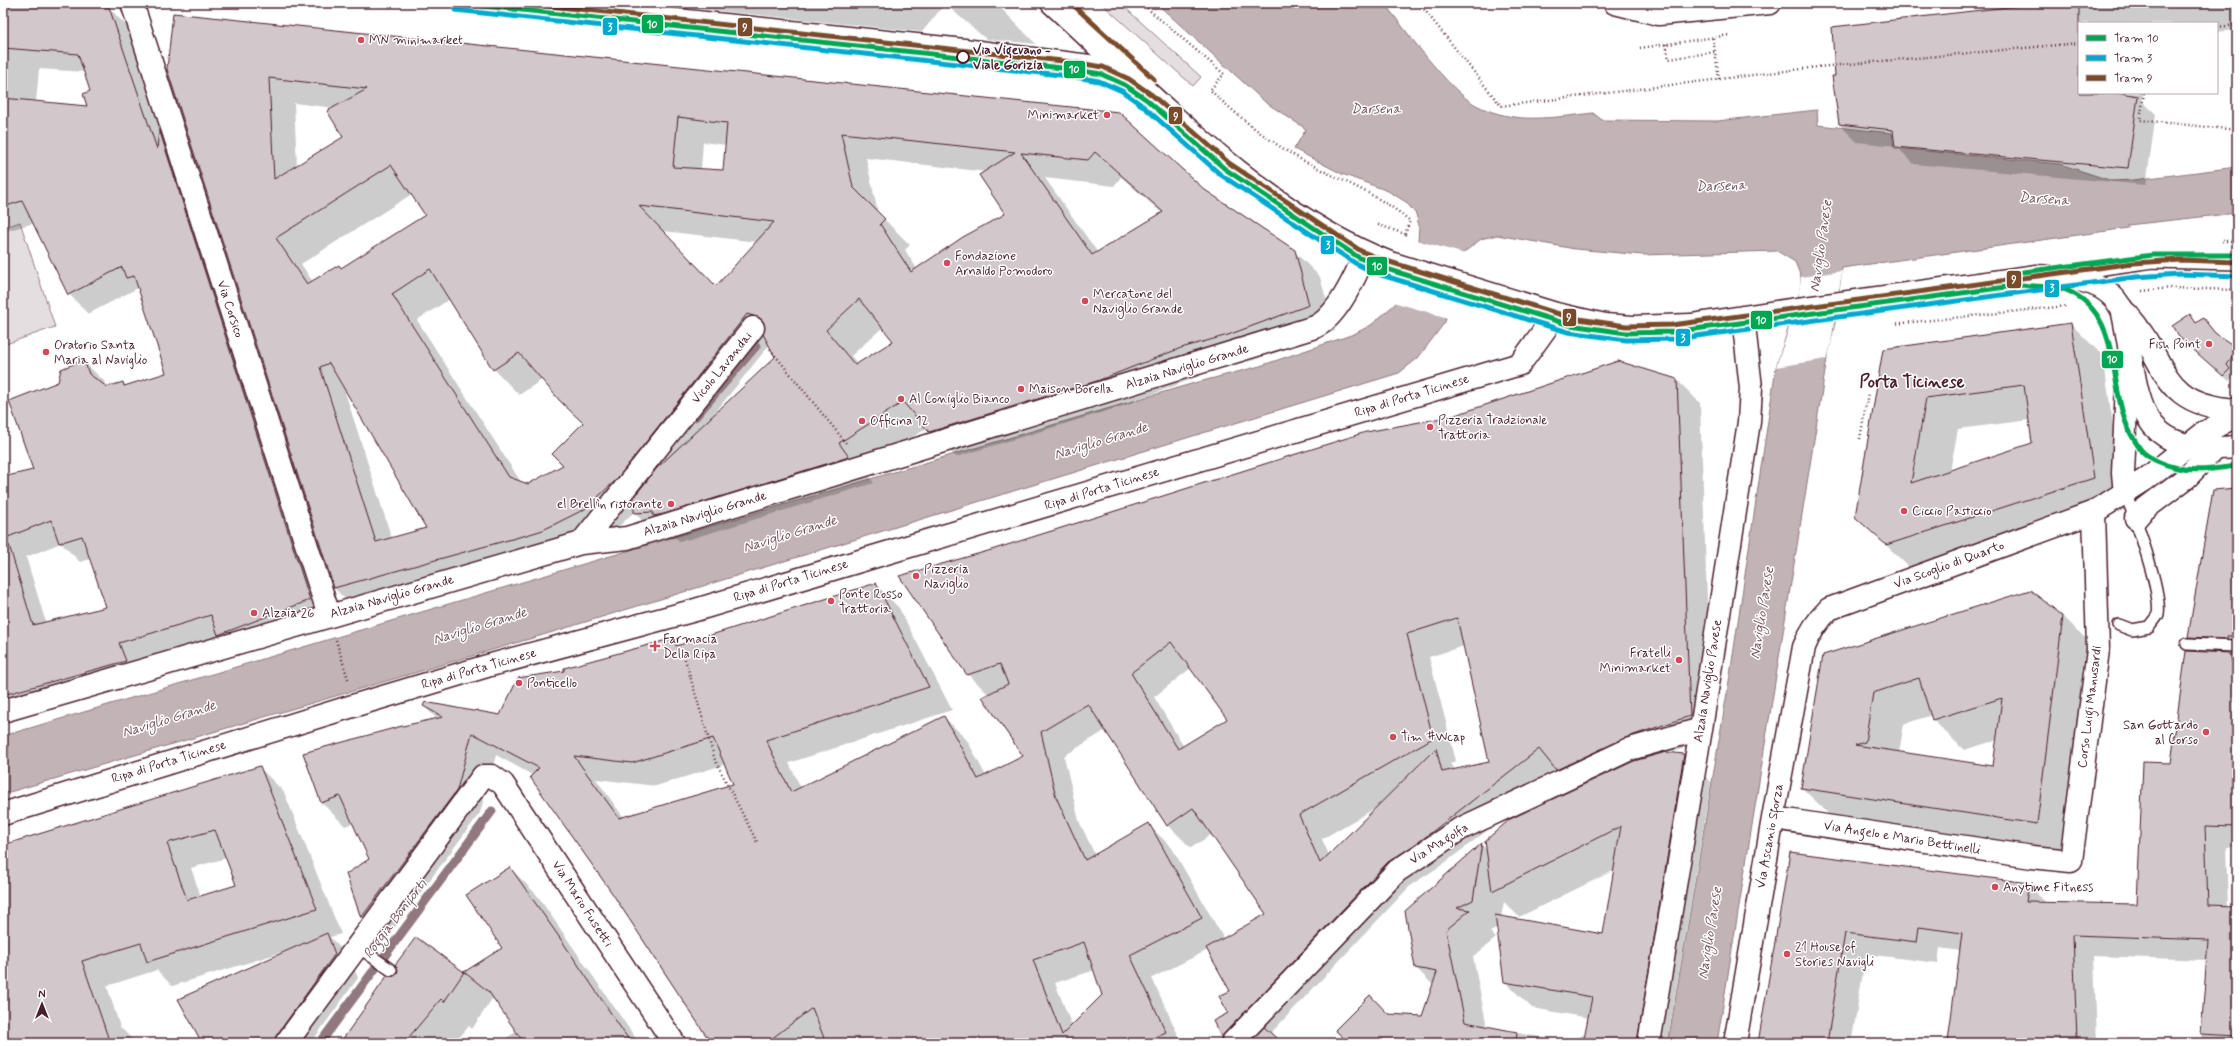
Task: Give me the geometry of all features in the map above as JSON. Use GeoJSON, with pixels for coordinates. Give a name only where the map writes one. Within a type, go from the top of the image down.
{"type":"FeatureCollection","features":[{"type":"Feature","properties":{"kind":"street","name":"Via Corsico"},"geometry":{"type":"LineString","coordinates":[[132,3],[330,615]]}},
{"type":"Feature","properties":{"kind":"street"},"geometry":{"type":"LineString","coordinates":[[515,3],[964,50],[1089,66],[1130,78]]}},
{"type":"Feature","properties":{"kind":"street"},"geometry":{"type":"LineString","coordinates":[[1052,3],[1130,78],[1232,165],[1288,207],[1365,253],[1390,263],[1556,314],[1604,325],[1633,327],[1691,325],[2037,276],[2070,278],[2095,286],[2112,296],[2142,334],[2160,367],[2184,395],[2209,407],[2237,410]]}},
{"type":"Feature","properties":{"kind":"street"},"geometry":{"type":"LineString","coordinates":[[1615,3],[1659,14],[1770,3]]}},
{"type":"Feature","properties":{"kind":"street"},"geometry":{"type":"LineString","coordinates":[[1681,12],[1710,3]]}},
{"type":"Feature","properties":{"kind":"street","name":"Alzaia Naviglio Grande"},"geometry":{"type":"LineString","coordinates":[[3,711],[581,543],[627,538],[1315,327],[1330,316],[1353,282],[1365,253]]}},
{"type":"Feature","properties":{"kind":"street"},"geometry":{"type":"LineString","coordinates":[[2122,309],[2129,338],[2131,364],[2139,401],[2148,420],[2164,435],[2188,446],[2214,449],[2237,447]]}},
{"type":"Feature","properties":{"kind":"street","name":"Ripa di Porta Ticinese"},"geometry":{"type":"LineString","coordinates":[[3,814],[487,666],[692,611],[1520,364],[1556,314]]}},
{"type":"Feature","properties":{"kind":"street","name":"Alzaia Naviglio Pavese"},"geometry":{"type":"LineString","coordinates":[[1649,1043],[1701,729],[1749,422],[1751,388],[1743,317]]}},
{"type":"Feature","properties":{"kind":"street","name":"Vicolo Lavandai"},"geometry":{"type":"LineString","coordinates":[[581,543],[753,328]]}},
{"type":"Feature","properties":{"kind":"street"},"geometry":{"type":"LineString","coordinates":[[2125,494],[2123,473],[2125,462],[2126,383],[2131,364]]}},
{"type":"Feature","properties":{"kind":"street","name":"Via Scoglio di Quarto"},"geometry":{"type":"LineString","coordinates":[[1811,630],[1829,609],[2094,512],[2125,494],[2217,424],[2237,415]]}},
{"type":"Feature","properties":{"kind":"street"},"geometry":{"type":"LineString","coordinates":[[2136,518],[2142,510],[2186,478],[2214,449]]}},
{"type":"Feature","properties":{"kind":"street","name":"Corso Luigi Manusardi"},"geometry":{"type":"LineString","coordinates":[[2032,857],[2071,861],[2098,650],[2094,512]]}},
{"type":"Feature","properties":{"kind":"street","name":"Via Ascanio Sforza"},"geometry":{"type":"LineString","coordinates":[[1735,1043],[1804,647],[1811,630]]}},
{"type":"Feature","properties":{"kind":"street","name":"Via Magolfa"},"geometry":{"type":"LineString","coordinates":[[1232,1043],[1397,871],[1460,829],[1630,748],[1701,729]]}},
{"type":"Feature","properties":{"kind":"street","name":"Via Mario Fusetti"},"geometry":{"type":"LineString","coordinates":[[363,950],[483,776],[492,776],[503,784],[674,1043]]}},
{"type":"Feature","properties":{"kind":"street","name":"Via Angelo e Mario Bettinelli"},"geometry":{"type":"LineString","coordinates":[[1773,818],[2032,857]]}},
{"type":"Feature","properties":{"kind":"street"},"geometry":{"type":"LineString","coordinates":[[286,1043],[363,950]]}},
{"type":"Feature","properties":{"kind":"lane"},"geometry":{"type":"LineString","coordinates":[[2037,276],[2086,272],[2152,262],[2237,264]]}},
{"type":"Feature","properties":{"kind":"lane"},"geometry":{"type":"LineString","coordinates":[[2119,625],[2132,630],[2149,627],[2158,615],[2157,598],[2136,518],[2125,494]]}},
{"type":"Feature","properties":{"kind":"lane"},"geometry":{"type":"LineString","coordinates":[[2187,644],[2237,646]]}},
{"type":"Feature","properties":{"kind":"lane"},"geometry":{"type":"LineString","coordinates":[[363,950],[391,970]]}},
{"type":"Feature","properties":{"kind":"path"},"geometry":{"type":"LineString","coordinates":[[1141,3],[1224,74],[1210,90],[1244,122],[1300,159],[1380,201],[1410,221],[1405,234],[1376,224]]}},
{"type":"Feature","properties":{"kind":"path"},"geometry":{"type":"LineString","coordinates":[[1418,3],[1501,106],[1826,66],[2078,43]]}},
{"type":"Feature","properties":{"kind":"path"},"geometry":{"type":"LineString","coordinates":[[2218,27],[2237,24]]}},
{"type":"Feature","properties":{"kind":"path"},"geometry":{"type":"LineString","coordinates":[[1640,48],[1732,35]]}},
{"type":"Feature","properties":{"kind":"path"},"geometry":{"type":"LineString","coordinates":[[1713,38],[1719,79]]}},
{"type":"Feature","properties":{"kind":"path"},"geometry":{"type":"LineString","coordinates":[[1666,44],[1669,59],[1715,52]]}},
{"type":"Feature","properties":{"kind":"path"},"geometry":{"type":"LineString","coordinates":[[2144,94],[2140,120],[2237,130]]}},
{"type":"Feature","properties":{"kind":"path"},"geometry":{"type":"LineString","coordinates":[[2140,291],[2171,288],[2237,290]]}},
{"type":"Feature","properties":{"kind":"path"},"geometry":{"type":"LineString","coordinates":[[1891,324],[2072,306]]}},
{"type":"Feature","properties":{"kind":"path","name":"Vicolo Lavandai"},"geometry":{"type":"LineString","coordinates":[[753,328],[864,466]]}},
{"type":"Feature","properties":{"kind":"path"},"geometry":{"type":"LineString","coordinates":[[1860,439],[1868,393]]}},
{"type":"Feature","properties":{"kind":"path"},"geometry":{"type":"LineString","coordinates":[[340,652],[346,672]]}},
{"type":"Feature","properties":{"kind":"path"},"geometry":{"type":"LineString","coordinates":[[685,659],[715,760],[758,844]]}},
{"type":"Feature","properties":{"kind":"shaded area"},"geometry":{"type":"Polygon","coordinates":[[[1101,3],[1120,3],[1201,77],[1193,86],[1101,3]]]}},
{"type":"Feature","properties":{"kind":"shaded area"},"geometry":{"type":"Polygon","coordinates":[[[20,222],[55,327],[3,345],[3,228],[20,222]]]}},
{"type":"Feature","properties":{"kind":"shaded area"},"geometry":{"type":"Polygon","coordinates":[[[2231,654],[2237,654],[2237,683],[2231,654]]]}},
{"type":"Feature","properties":{"kind":"water"},"geometry":{"type":"Polygon","coordinates":[[[1156,3],[1384,3],[1428,58],[1453,87],[1465,98],[1487,110],[1511,117],[1540,118],[1593,113],[1602,120],[1717,121],[1817,110],[1818,125],[1892,133],[1894,148],[2060,164],[2112,181],[2133,180],[2237,167],[2237,213],[2128,225],[2128,228],[1842,268],[1835,323],[1827,359],[1717,1043],[1668,1043],[1730,675],[1776,367],[1800,291],[1801,277],[1795,262],[1777,251],[1643,255],[1575,249],[1497,235],[1481,239],[1463,253],[1445,322],[1418,358],[1399,373],[543,635],[3,794],[3,736],[1191,384],[1260,366],[1354,334],[1371,325],[1395,304],[1401,291],[1418,240],[1419,226],[1416,214],[1406,202],[1388,191],[1342,174],[1294,149],[1306,129],[1265,102],[1156,3]]]}},
{"type":"Feature","properties":{"kind":"pier"},"geometry":{"type":"Polygon","coordinates":[[[1416,240],[1465,254],[1448,318],[1393,302],[1416,240]]]}},
{"type":"Feature","properties":{"kind":"pier"},"geometry":{"type":"Polygon","coordinates":[[[1842,271],[1831,343],[1827,359],[1776,367],[1798,301],[1801,277],[1842,271]]]}},
{"type":"Feature","properties":{"kind":"building"},"geometry":{"type":"Polygon","coordinates":[[[3,3],[60,3],[109,7],[157,149],[159,129],[310,600],[218,635],[211,615],[119,643],[126,661],[3,695],[3,546],[9,545],[33,625],[106,607],[82,536],[59,543],[51,520],[3,539],[3,477],[33,470],[9,401],[58,382],[61,369],[84,360],[89,374],[107,387],[123,382],[124,386],[166,373],[134,276],[126,278],[122,267],[68,295],[22,201],[3,207],[3,98],[87,106],[83,94],[90,91],[78,54],[3,48],[3,3]]]}},
{"type":"Feature","properties":{"kind":"building"},"geometry":{"type":"Polygon","coordinates":[[[2043,3],[2079,3],[2078,94],[2127,94],[2138,96],[2128,168],[1895,147],[1893,130],[1839,124],[1832,76],[1835,76],[1832,27],[2043,3]]]}},
{"type":"Feature","properties":{"kind":"building"},"geometry":{"type":"Polygon","coordinates":[[[173,13],[1119,112],[1205,190],[1295,250],[1309,305],[1228,335],[1181,348],[1097,381],[929,432],[903,402],[839,443],[849,457],[664,514],[653,516],[653,512],[634,513],[634,497],[657,468],[775,357],[763,334],[764,323],[760,318],[747,314],[616,480],[585,509],[543,530],[334,588],[167,69],[173,13]],[[269,78],[274,179],[343,137],[327,111],[367,89],[269,78]],[[678,117],[673,167],[723,170],[727,123],[678,117]],[[841,133],[853,187],[885,219],[880,224],[911,272],[963,237],[1005,214],[979,175],[1015,152],[841,133]],[[1095,152],[1088,160],[1021,153],[1092,255],[1163,212],[1095,152]],[[391,165],[276,238],[307,284],[339,265],[341,268],[425,215],[391,165]],[[639,206],[716,286],[774,222],[639,206]],[[430,269],[392,294],[509,477],[528,484],[563,465],[552,454],[583,423],[560,401],[519,353],[493,370],[430,269]],[[859,299],[826,330],[855,365],[893,341],[859,299]],[[329,363],[320,367],[376,542],[426,528],[329,363]]]}},
{"type":"Feature","properties":{"kind":"building","name":"Fish Point"},"geometry":{"type":"Polygon","coordinates":[[[2190,314],[2196,323],[2203,318],[2215,333],[2237,348],[2227,365],[2230,369],[2223,376],[2179,337],[2172,326],[2190,314]]]}},
{"type":"Feature","properties":{"kind":"building"},"geometry":{"type":"Polygon","coordinates":[[[2071,323],[2094,478],[1886,545],[1855,517],[1883,349],[2071,323]],[[2024,385],[1926,398],[1911,483],[2032,443],[2024,385]]]}},
{"type":"Feature","properties":{"kind":"building"},"geometry":{"type":"Polygon","coordinates":[[[1618,361],[1677,379],[1690,716],[1625,738],[1556,770],[1539,749],[1419,842],[1388,862],[1221,1037],[1213,1021],[1228,1013],[1219,996],[1230,991],[1206,948],[1266,914],[1193,808],[1167,826],[1088,704],[1041,732],[1056,797],[1085,860],[1149,823],[1202,918],[1130,955],[1166,1032],[1155,1037],[1158,1043],[826,1043],[812,1008],[766,1043],[711,1043],[612,893],[530,777],[539,768],[472,733],[457,790],[361,918],[346,874],[369,859],[340,796],[321,803],[303,753],[398,727],[443,717],[423,706],[425,702],[500,715],[518,678],[564,671],[564,668],[674,638],[676,646],[876,583],[929,687],[766,740],[791,792],[944,716],[978,779],[1023,756],[982,697],[1008,684],[1000,664],[967,675],[899,576],[988,551],[1366,432],[1452,416],[1618,361]],[[1457,618],[1407,634],[1433,738],[1299,815],[1320,863],[1436,748],[1442,772],[1489,762],[1457,618]],[[1171,642],[1131,673],[1178,749],[1227,719],[1171,642]],[[713,738],[632,763],[574,756],[619,818],[733,784],[713,738]],[[1084,942],[1033,960],[1062,1035],[1102,995],[1084,942]]]}},
{"type":"Feature","properties":{"kind":"building"},"geometry":{"type":"Polygon","coordinates":[[[2237,488],[2237,636],[2227,636],[2227,639],[2188,637],[2213,490],[2237,488]]]}},
{"type":"Feature","properties":{"kind":"building"},"geometry":{"type":"Polygon","coordinates":[[[2030,590],[2063,616],[2037,824],[1801,788],[1823,655],[2030,590]],[[1919,678],[1873,693],[1865,742],[1855,745],[1993,766],[2002,698],[1932,720],[1919,678]]]}},
{"type":"Feature","properties":{"kind":"building"},"geometry":{"type":"Polygon","coordinates":[[[2186,651],[2230,653],[2237,683],[2237,827],[2205,826],[2208,905],[2237,906],[2237,1036],[2201,1034],[2208,940],[2073,935],[2077,1042],[1948,1041],[1962,933],[1919,927],[1917,942],[1845,933],[1827,1043],[1758,1043],[1790,852],[2029,883],[2026,902],[2137,904],[2143,762],[2171,763],[2186,651]]]}},
{"type":"Feature","properties":{"kind":"building"},"geometry":{"type":"Polygon","coordinates":[[[1666,752],[1684,754],[1637,1043],[1583,1043],[1592,997],[1504,982],[1495,915],[1603,934],[1621,826],[1492,891],[1485,841],[1510,819],[1634,761],[1666,752]]]}},
{"type":"Feature","properties":{"kind":"building"},"geometry":{"type":"Polygon","coordinates":[[[260,766],[317,909],[147,962],[141,943],[82,961],[110,1043],[3,1043],[3,845],[260,766]],[[215,830],[167,843],[187,900],[236,885],[215,830]]]}},
{"type":"Feature","properties":{"kind":"building"},"geometry":{"type":"Polygon","coordinates":[[[1482,843],[1473,900],[1457,908],[1470,910],[1446,930],[1465,1022],[1517,1032],[1516,1043],[1349,1043],[1335,1030],[1370,995],[1388,1014],[1422,1016],[1437,972],[1415,968],[1405,911],[1482,843]]]}},
{"type":"Feature","properties":{"kind":"building"},"geometry":{"type":"Polygon","coordinates":[[[510,867],[631,1043],[524,1043],[489,992],[464,972],[502,948],[466,895],[510,867]]]}},
{"type":"Feature","properties":{"kind":"building"},"geometry":{"type":"Polygon","coordinates":[[[327,933],[335,954],[276,1036],[274,1043],[202,1043],[178,999],[327,933]]]}},
{"type":"Feature","properties":{"kind":"building"},"geometry":{"type":"Polygon","coordinates":[[[416,937],[464,972],[444,1002],[441,999],[404,1043],[340,1043],[387,976],[394,976],[397,974],[398,970],[395,965],[416,937]]]}},
{"type":"Feature","properties":{"kind":"building"},"geometry":{"type":"Polygon","coordinates":[[[1264,1027],[1282,1043],[1249,1043],[1264,1027]]]}},
{"type":"Feature","properties":{"kind":"waterway"},"geometry":{"type":"LineString","coordinates":[[695,417],[756,346]]}},
{"type":"Feature","properties":{"kind":"waterway","name":"Roggia Boniforti"},"geometry":{"type":"LineString","coordinates":[[320,1043],[492,811]]}},
{"type":"Feature","properties":{"kind":"tram line","name":"10"},"geometry":{"type":"LineString","coordinates":[[456,3],[1071,69],[1101,74],[1125,85],[1147,100],[1225,169],[1358,257],[1377,266],[1570,325],[1626,333],[1673,332],[2021,285],[2061,288],[2085,302],[2099,318],[2107,337],[2120,402],[2126,422],[2140,449],[2158,462],[2182,469],[2206,470],[2237,466]]}},
{"type":"Feature","properties":{"kind":"tram line","name":"9"},"geometry":{"type":"LineString","coordinates":[[522,3],[1072,62],[1103,67],[1129,79],[1152,95],[1229,163],[1361,251],[1380,259],[1572,318],[1626,326],[1672,325],[2134,263],[2180,260],[2237,262]]}},
{"type":"Feature","properties":{"kind":"tram line","name":"9"},"geometry":{"type":"LineString","coordinates":[[1071,3],[1154,79]]}},
{"type":"Feature","properties":{"kind":"tram line","name":"3"},"geometry":{"type":"LineString","coordinates":[[455,10],[1070,76],[1099,81],[1122,91],[1143,106],[1221,175],[1355,263],[1375,273],[1568,332],[1626,340],[1674,339],[2136,277],[2180,274],[2237,276]]}},
{"type":"Feature","properties":{"kind":"tram line","name":"10"},"geometry":{"type":"LineString","coordinates":[[2023,272],[2153,255],[2237,255]]}},
{"type":"Feature","properties":{"kind":"place","name":"MN minimarket"},"geometry":{"type":"Point","coordinates":[361,40]}},
{"type":"Feature","properties":{"kind":"place","name":"Via Vigevano - Viale Gorizia"},"geometry":{"type":"Point","coordinates":[963,57]}},
{"type":"Feature","properties":{"kind":"place","name":"Minimarket"},"geometry":{"type":"Point","coordinates":[1107,115]}},
{"type":"Feature","properties":{"kind":"place","name":"Fondazione Arnaldo Pomodoro"},"geometry":{"type":"Point","coordinates":[947,263]}},
{"type":"Feature","properties":{"kind":"place","name":"Mercatone del Naviglio Grande"},"geometry":{"type":"Point","coordinates":[1085,301]}},
{"type":"Feature","properties":{"kind":"place","name":"Fish Point"},"geometry":{"type":"Point","coordinates":[2209,344]}},
{"type":"Feature","properties":{"kind":"place","name":"Oratorio Santa Maria al Naviglio"},"geometry":{"type":"Point","coordinates":[46,352]}},
{"type":"Feature","properties":{"kind":"place","name":"Maison Borella"},"geometry":{"type":"Point","coordinates":[1021,389]}},
{"type":"Feature","properties":{"kind":"place","name":"Al Coniglio Bianco"},"geometry":{"type":"Point","coordinates":[901,399]}},
{"type":"Feature","properties":{"kind":"place","name":"Officina 12"},"geometry":{"type":"Point","coordinates":[862,421]}},
{"type":"Feature","properties":{"kind":"place","name":"Pizzeria Tradzionale Trattoria"},"geometry":{"type":"Point","coordinates":[1430,427]}},
{"type":"Feature","properties":{"kind":"place","name":"el Brellìn ristorante"},"geometry":{"type":"Point","coordinates":[671,504]}},
{"type":"Feature","properties":{"kind":"place","name":"Ciccio Pasticcio"},"geometry":{"type":"Point","coordinates":[1904,511]}},
{"type":"Feature","properties":{"kind":"place","name":"Pizzeria Naviglio"},"geometry":{"type":"Point","coordinates":[916,576]}},
{"type":"Feature","properties":{"kind":"place","name":"Ponte Rosso Trattoria"},"geometry":{"type":"Point","coordinates":[831,601]}},
{"type":"Feature","properties":{"kind":"place","name":"Alzaia 26"},"geometry":{"type":"Point","coordinates":[254,613]}},
{"type":"Feature","properties":{"kind":"place","name":"Farmacia Della Ripa"},"geometry":{"type":"Point","coordinates":[655,646]}},
{"type":"Feature","properties":{"kind":"place","name":"Fratelli Minimarket"},"geometry":{"type":"Point","coordinates":[1679,660]}},
{"type":"Feature","properties":{"kind":"place","name":"Ponticello"},"geometry":{"type":"Point","coordinates":[519,683]}},
{"type":"Feature","properties":{"kind":"place","name":"San Gottardo al Corso"},"geometry":{"type":"Point","coordinates":[2206,732]}},
{"type":"Feature","properties":{"kind":"place","name":"Tim #Wcap"},"geometry":{"type":"Point","coordinates":[1393,737]}},
{"type":"Feature","properties":{"kind":"place","name":"Anytime Fitness"},"geometry":{"type":"Point","coordinates":[1995,887]}},
{"type":"Feature","properties":{"kind":"place","name":"21 House of Stories Navigli"},"geometry":{"type":"Point","coordinates":[1787,954]}},
{"type":"Feature","properties":{"kind":"district","name":"Porta Ticinese"},"geometry":{"type":"Point","coordinates":[1912,382]}},
{"type":"Feature","properties":{"kind":"water label","name":"Darsena"},"geometry":{"type":"Point","coordinates":[1376,109]}},
{"type":"Feature","properties":{"kind":"water label","name":"Darsena"},"geometry":{"type":"Point","coordinates":[1721,186]}},
{"type":"Feature","properties":{"kind":"water label","name":"Darsena"},"geometry":{"type":"Point","coordinates":[2044,199]}},
{"type":"Feature","properties":{"kind":"water label","name":"Naviglio Pavese"},"geometry":{"type":"Point","coordinates":[1821,246]}},
{"type":"Feature","properties":{"kind":"water label","name":"Naviglio Grande"},"geometry":{"type":"Point","coordinates":[1101,441]}},
{"type":"Feature","properties":{"kind":"water label","name":"Naviglio Grande"},"geometry":{"type":"Point","coordinates":[790,534]}},
{"type":"Feature","properties":{"kind":"water label","name":"Naviglio Pavese"},"geometry":{"type":"Point","coordinates":[1762,613]}},
{"type":"Feature","properties":{"kind":"water label","name":"Naviglio Grande"},"geometry":{"type":"Point","coordinates":[480,626]}},
{"type":"Feature","properties":{"kind":"water label","name":"Naviglio Grande"},"geometry":{"type":"Point","coordinates":[169,719]}},
{"type":"Feature","properties":{"kind":"water label","name":"Naviglio Pavese"},"geometry":{"type":"Point","coordinates":[1710,933]}}]}
